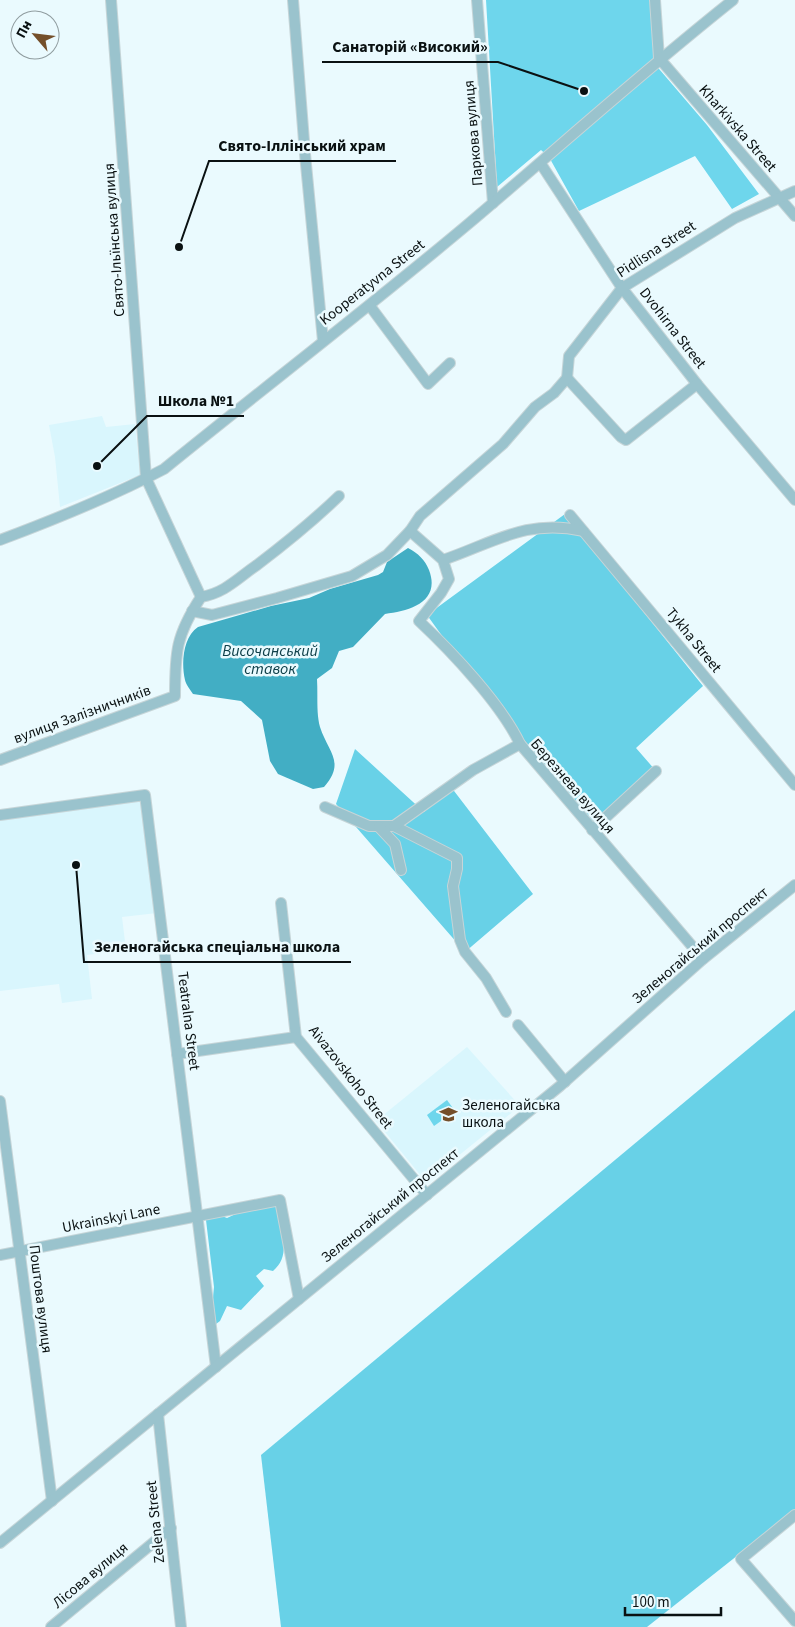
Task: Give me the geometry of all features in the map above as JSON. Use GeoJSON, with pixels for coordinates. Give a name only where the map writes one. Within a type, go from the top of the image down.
{"type":"FeatureCollection","features":[{"type":"Feature","properties":{"kind":"street","name":"Свято-Ільїнська вулиця"},"geometry":{"type":"LineString","coordinates":[[111,0],[146,478]]}},
{"type":"Feature","properties":{"kind":"street"},"geometry":{"type":"LineString","coordinates":[[294,0],[305,154],[323,341]]}},
{"type":"Feature","properties":{"kind":"street","name":"Паркова вулиця"},"geometry":{"type":"LineString","coordinates":[[477,0],[493,203]]}},
{"type":"Feature","properties":{"kind":"street"},"geometry":{"type":"LineString","coordinates":[[655,0],[660,58]]}},
{"type":"Feature","properties":{"kind":"street","name":"Kooperatyvna Street"},"geometry":{"type":"LineString","coordinates":[[0,540],[70,514],[164,469],[323,341],[370,306],[541,164],[660,58],[733,0]]}},
{"type":"Feature","properties":{"kind":"street","name":"Kharkivska Street"},"geometry":{"type":"LineString","coordinates":[[660,58],[795,216]]}},
{"type":"Feature","properties":{"kind":"street","name":"Dvohirna Street"},"geometry":{"type":"LineString","coordinates":[[541,164],[622,288],[697,384],[795,500]]}},
{"type":"Feature","properties":{"kind":"street","name":"Pidlisna Street"},"geometry":{"type":"LineString","coordinates":[[567,378],[570,356],[622,288],[735,218],[779,197],[795,192]]}},
{"type":"Feature","properties":{"kind":"street"},"geometry":{"type":"LineString","coordinates":[[370,306],[428,384],[450,362]]}},
{"type":"Feature","properties":{"kind":"street"},"geometry":{"type":"LineString","coordinates":[[339,496],[304,530],[230,586],[216,594],[202,597],[192,611],[212,614],[229,611],[352,576],[387,555],[410,531],[420,516],[503,444],[535,408],[567,378],[621,438],[626,440],[697,384]]}},
{"type":"Feature","properties":{"kind":"street"},"geometry":{"type":"LineString","coordinates":[[146,478],[202,597]]}},
{"type":"Feature","properties":{"kind":"street","name":"Tykha Street"},"geometry":{"type":"LineString","coordinates":[[570,515],[795,785]]}},
{"type":"Feature","properties":{"kind":"street"},"geometry":{"type":"LineString","coordinates":[[442,560],[498,538],[541,526],[561,526],[583,531]]}},
{"type":"Feature","properties":{"kind":"street"},"geometry":{"type":"LineString","coordinates":[[410,531],[442,560],[448,579],[441,593],[419,621],[446,647],[512,728],[520,744]]}},
{"type":"Feature","properties":{"kind":"street","name":"вулиця Залізничників"},"geometry":{"type":"LineString","coordinates":[[0,760],[175,696],[175,656],[180,633],[192,611]]}},
{"type":"Feature","properties":{"kind":"street","name":"Березнева вулиця"},"geometry":{"type":"LineString","coordinates":[[394,826],[473,770],[520,744],[703,959]]}},
{"type":"Feature","properties":{"kind":"street"},"geometry":{"type":"LineString","coordinates":[[592,830],[656,770]]}},
{"type":"Feature","properties":{"kind":"street","name":"Teatralna Street"},"geometry":{"type":"LineString","coordinates":[[0,815],[145,795],[216,1366]]}},
{"type":"Feature","properties":{"kind":"street"},"geometry":{"type":"LineString","coordinates":[[325,807],[370,826],[394,826],[450,852],[457,858],[457,869],[453,886],[460,940],[465,952],[486,978],[506,1012]]}},
{"type":"Feature","properties":{"kind":"street"},"geometry":{"type":"LineString","coordinates":[[379,827],[395,844],[401,870]]}},
{"type":"Feature","properties":{"kind":"street","name":"Зеленогайський проспект"},"geometry":{"type":"LineString","coordinates":[[0,1543],[565,1082],[703,959],[795,884]]}},
{"type":"Feature","properties":{"kind":"street","name":"Aivazovskoho Street"},"geometry":{"type":"LineString","coordinates":[[281,903],[296,1037],[426,1194]]}},
{"type":"Feature","properties":{"kind":"street"},"geometry":{"type":"LineString","coordinates":[[518,1025],[565,1082]]}},
{"type":"Feature","properties":{"kind":"street"},"geometry":{"type":"LineString","coordinates":[[178,1054],[296,1037]]}},
{"type":"Feature","properties":{"kind":"street","name":"Поштова вулиця"},"geometry":{"type":"LineString","coordinates":[[0,1101],[52,1501]]}},
{"type":"Feature","properties":{"kind":"street","name":"Ukrainskyi Lane"},"geometry":{"type":"LineString","coordinates":[[0,1255],[280,1200],[299,1299]]}},
{"type":"Feature","properties":{"kind":"street","name":"Zelena Street"},"geometry":{"type":"LineString","coordinates":[[158,1414],[181,1627]]}},
{"type":"Feature","properties":{"kind":"street"},"geometry":{"type":"LineString","coordinates":[[795,1515],[741,1559],[795,1621]]}},
{"type":"Feature","properties":{"kind":"street","name":"Лісова вулиця"},"geometry":{"type":"LineString","coordinates":[[51,1627],[171,1528]]}},
{"type":"Feature","properties":{"kind":"shaded area"},"geometry":{"type":"Polygon","coordinates":[[[486,0],[650,0],[654,63],[707,125],[759,194],[732,209],[695,156],[579,211],[549,157],[541,150],[497,187],[486,0]]]}},
{"type":"Feature","properties":{"kind":"shaded area"},"geometry":{"type":"Polygon","coordinates":[[[102,416],[106,427],[135,424],[140,475],[60,507],[55,457],[49,425],[102,416]]]}},
{"type":"Feature","properties":{"kind":"shaded area"},"geometry":{"type":"Polygon","coordinates":[[[565,514],[703,686],[636,748],[656,771],[592,830],[520,744],[427,615],[565,514]]]}},
{"type":"Feature","properties":{"kind":"shaded area"},"geometry":{"type":"Polygon","coordinates":[[[355,749],[424,812],[451,787],[533,894],[465,952],[336,804],[355,749]]]}},
{"type":"Feature","properties":{"kind":"shaded area"},"geometry":{"type":"Polygon","coordinates":[[[143,798],[157,913],[122,917],[126,950],[87,955],[92,999],[62,1003],[59,984],[0,991],[0,817],[143,798]]]}},
{"type":"Feature","properties":{"kind":"shaded area"},"geometry":{"type":"Polygon","coordinates":[[[795,1010],[795,1510],[647,1627],[281,1627],[261,1455],[795,1010]]]}},
{"type":"Feature","properties":{"kind":"shaded area","name":"Зеленогайська школа"},"geometry":{"type":"Polygon","coordinates":[[[467,1047],[520,1106],[426,1182],[376,1121],[467,1047]]]}},
{"type":"Feature","properties":{"kind":"shaded area"},"geometry":{"type":"Polygon","coordinates":[[[447,1100],[455,1111],[434,1126],[427,1115],[447,1100]]]}},
{"type":"Feature","properties":{"kind":"shaded area"},"geometry":{"type":"Polygon","coordinates":[[[276,1206],[284,1241],[284,1249],[279,1264],[273,1271],[264,1269],[256,1276],[264,1286],[241,1310],[227,1306],[220,1321],[216,1324],[212,1308],[214,1287],[206,1220],[219,1215],[227,1218],[242,1211],[276,1206]]]}},
{"type":"Feature","properties":{"kind":"water","name":"Височанський ставок"},"geometry":{"type":"Polygon","coordinates":[[[408,548],[421,557],[429,570],[432,581],[431,590],[427,597],[413,607],[385,614],[353,647],[339,651],[332,668],[317,679],[320,727],[335,764],[330,778],[324,787],[313,789],[278,774],[270,761],[262,720],[241,701],[193,694],[186,684],[183,658],[189,637],[198,627],[271,606],[309,598],[330,589],[378,575],[383,572],[387,562],[408,548]]]}},
{"type":"Feature","properties":{"kind":"place","name":"Санаторій «Високий»"},"geometry":{"type":"Point","coordinates":[584,91]}},
{"type":"Feature","properties":{"kind":"place","name":"Свято-Іллінський храм"},"geometry":{"type":"Point","coordinates":[179,247]}},
{"type":"Feature","properties":{"kind":"place","name":"Школа №1"},"geometry":{"type":"Point","coordinates":[97,466]}},
{"type":"Feature","properties":{"kind":"place","name":"Зеленогайська спеціальна школа"},"geometry":{"type":"Point","coordinates":[76,865]}},
{"type":"Feature","properties":{"kind":"place","name":"Зеленогайська школа"},"geometry":{"type":"Point","coordinates":[448,1114]}}]}
